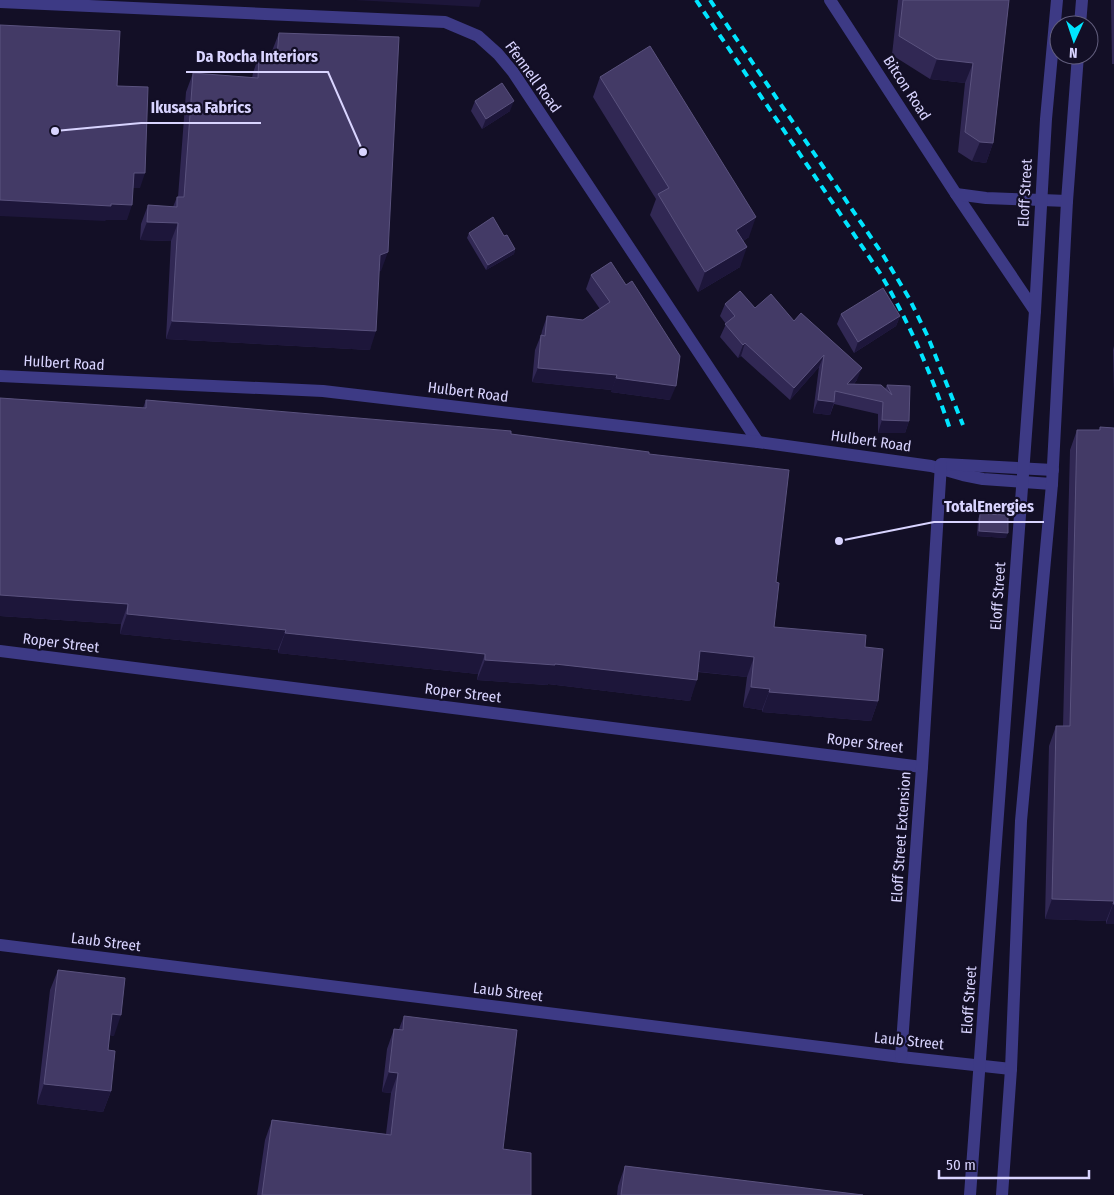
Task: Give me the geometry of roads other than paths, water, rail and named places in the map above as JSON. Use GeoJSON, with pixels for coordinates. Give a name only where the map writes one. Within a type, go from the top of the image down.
{"type":"FeatureCollection","features":[{"type":"Feature","properties":{"kind":"street","name":"Bitcon Road"},"geometry":{"type":"LineString","coordinates":[[830,0],[956,194],[1035,311]]}},
{"type":"Feature","properties":{"kind":"street","name":"Eloff Street"},"geometry":{"type":"LineString","coordinates":[[970,1195],[1004,753],[1035,311],[1046,119],[1057,0]]}},
{"type":"Feature","properties":{"kind":"street"},"geometry":{"type":"LineString","coordinates":[[1081,15],[1082,0]]}},
{"type":"Feature","properties":{"kind":"street","name":"Ffennell Road"},"geometry":{"type":"LineString","coordinates":[[0,2],[445,22],[478,36],[498,54],[513,72],[758,442]]}},
{"type":"Feature","properties":{"kind":"street"},"geometry":{"type":"LineString","coordinates":[[1002,1195],[1011,1069],[1021,821],[1052,484],[1067,201],[1077,65]]}},
{"type":"Feature","properties":{"kind":"street"},"geometry":{"type":"LineString","coordinates":[[956,194],[986,198],[1067,201]]}},
{"type":"Feature","properties":{"kind":"street","name":"Hulbert Road"},"geometry":{"type":"LineString","coordinates":[[0,376],[323,391],[758,442],[937,466],[1053,470]]}},
{"type":"Feature","properties":{"kind":"street","name":"Hulbert Road"},"geometry":{"type":"LineString","coordinates":[[937,466],[983,479],[1052,484]]}},
{"type":"Feature","properties":{"kind":"street","name":"Eloff Street Extension"},"geometry":{"type":"LineString","coordinates":[[901,1057],[922,767],[937,466]]}},
{"type":"Feature","properties":{"kind":"street","name":"Roper Street"},"geometry":{"type":"LineString","coordinates":[[0,651],[922,767]]}},
{"type":"Feature","properties":{"kind":"street"},"geometry":{"type":"LineString","coordinates":[[1004,753],[1027,755]]}},
{"type":"Feature","properties":{"kind":"street","name":"Laub Street"},"geometry":{"type":"LineString","coordinates":[[0,945],[1011,1069]]}},
{"type":"Feature","properties":{"kind":"railway"},"geometry":{"type":"LineString","coordinates":[[696,0],[880,273],[919,349],[950,429]]}},
{"type":"Feature","properties":{"kind":"railway"},"geometry":{"type":"LineString","coordinates":[[710,0],[883,255],[909,298],[928,337],[963,425]]}},
{"type":"Feature","properties":{"kind":"place","name":"Ikusasa Fabrics"},"geometry":{"type":"Point","coordinates":[55,131]}},
{"type":"Feature","properties":{"kind":"place","name":"Da Rocha Interiors"},"geometry":{"type":"Point","coordinates":[363,152]}},
{"type":"Feature","properties":{"kind":"place","name":"TotalEnergies"},"geometry":{"type":"Point","coordinates":[839,541]}}]}
